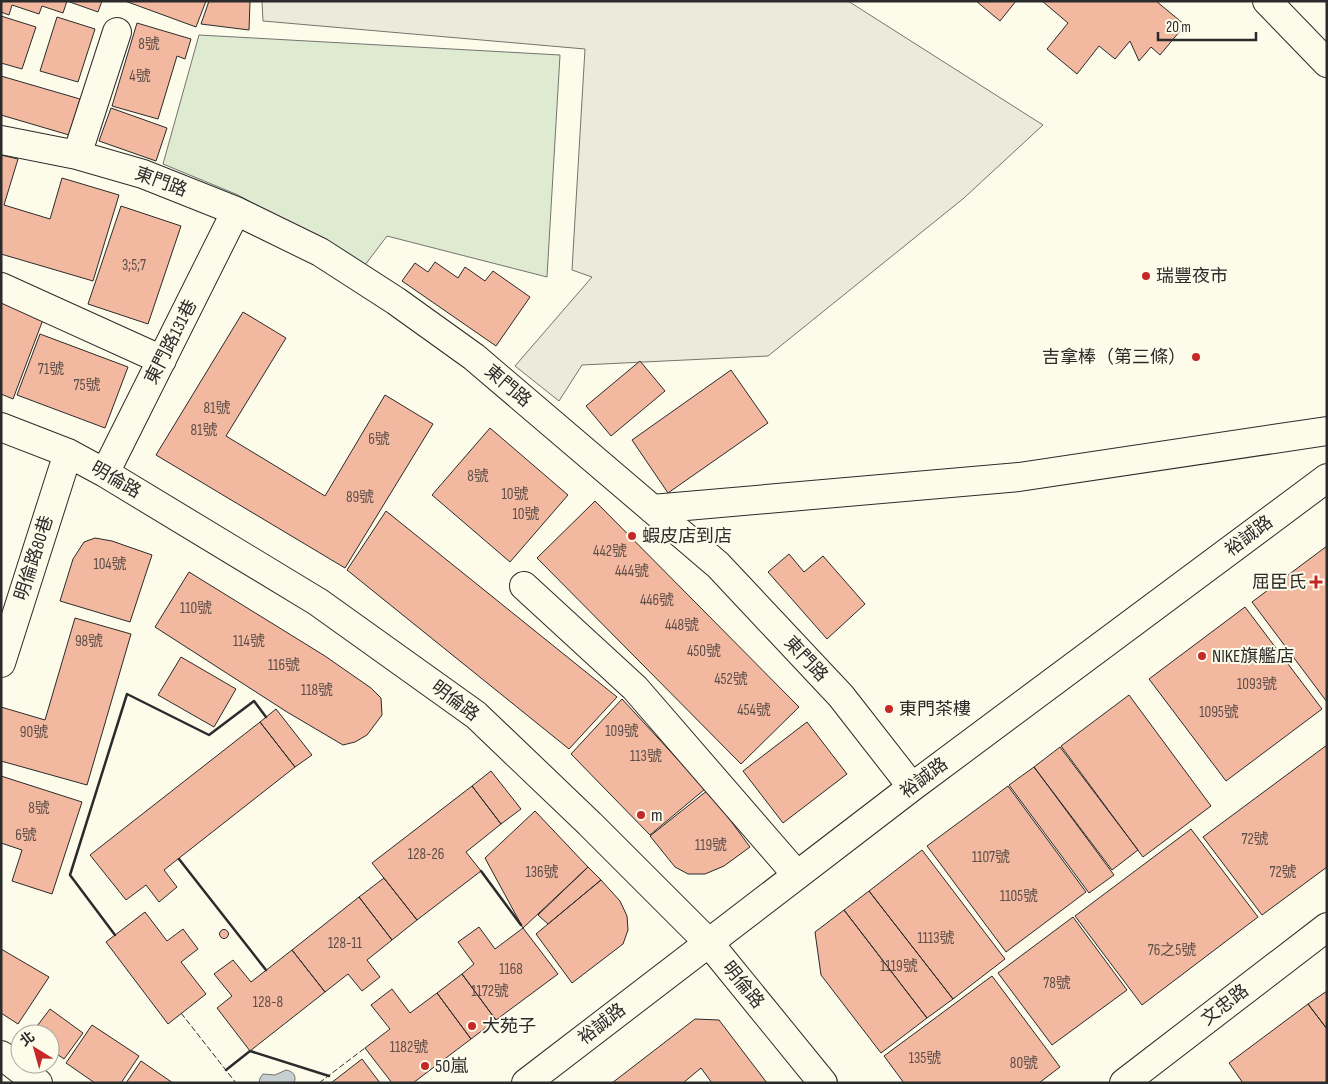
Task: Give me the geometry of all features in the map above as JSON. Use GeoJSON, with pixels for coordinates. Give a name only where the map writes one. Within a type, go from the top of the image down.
{"type":"FeatureCollection","features":[{"type":"Feature","properties":{"kind":"street"},"geometry":{"type":"LineString","coordinates":[[1267,1],[1327,63]]}},
{"type":"Feature","properties":{"kind":"street"},"geometry":{"type":"LineString","coordinates":[[77,155],[117,32]]}},
{"type":"Feature","properties":{"kind":"street","name":"東門路"},"geometry":{"type":"LineString","coordinates":[[1,140],[77,155],[143,174],[236,211],[320,252],[396,300],[474,357],[718,565],[841,696],[912,787]]}},
{"type":"Feature","properties":{"kind":"street","name":"東門路131巷"},"geometry":{"type":"LineString","coordinates":[[105,473],[236,211]]}},
{"type":"Feature","properties":{"kind":"street"},"geometry":{"type":"LineString","coordinates":[[1,287],[162,360]]}},
{"type":"Feature","properties":{"kind":"street","name":"明倫路"},"geometry":{"type":"LineString","coordinates":[[1,427],[68,453],[105,473],[318,602],[476,715],[590,824],[709,943],[823,1083]]}},
{"type":"Feature","properties":{"kind":"street"},"geometry":{"type":"LineString","coordinates":[[652,509],[1019,478],[1327,431]]}},
{"type":"Feature","properties":{"kind":"street","name":"明倫路80巷"},"geometry":{"type":"LineString","coordinates":[[1,663],[68,453]]}},
{"type":"Feature","properties":{"kind":"street","name":"裕誠路"},"geometry":{"type":"LineString","coordinates":[[526,1083],[912,787],[1327,478]]}},
{"type":"Feature","properties":{"kind":"street"},"geometry":{"type":"LineString","coordinates":[[524,586],[635,688],[797,875]]}},
{"type":"Feature","properties":{"kind":"street","name":"文忠路"},"geometry":{"type":"LineString","coordinates":[[1124,1083],[1327,927]]}},
{"type":"Feature","properties":{"kind":"street"},"geometry":{"type":"LineString","coordinates":[[1,1055],[38,1083]]}},
{"type":"Feature","properties":{"kind":"green space"},"geometry":{"type":"Polygon","coordinates":[[[199,35],[560,55],[547,277],[387,236],[365,265],[238,195],[163,164],[199,35]]]}},
{"type":"Feature","properties":{"kind":"shaded area"},"geometry":{"type":"Polygon","coordinates":[[[262,1],[848,1],[1043,125],[964,198],[768,356],[582,365],[559,401],[515,366],[592,277],[572,270],[585,49],[263,21],[262,1]]]}},
{"type":"Feature","properties":{"kind":"shaded area"},"geometry":{"type":"Polygon","coordinates":[[[286,1070],[294,1074],[294,1083],[259,1083],[263,1074],[275,1075],[286,1070]]]}},
{"type":"Feature","properties":{"kind":"building"},"geometry":{"type":"Polygon","coordinates":[[[1,1],[67,1],[63,13],[42,6],[39,14],[12,5],[9,15],[1,12],[1,1]]]}},
{"type":"Feature","properties":{"kind":"building"},"geometry":{"type":"Polygon","coordinates":[[[67,1],[102,1],[98,12],[67,1]]]}},
{"type":"Feature","properties":{"kind":"building"},"geometry":{"type":"Polygon","coordinates":[[[125,1],[206,1],[196,27],[125,1]]]}},
{"type":"Feature","properties":{"kind":"building"},"geometry":{"type":"Polygon","coordinates":[[[209,1],[250,1],[249,30],[201,24],[209,1]]]}},
{"type":"Feature","properties":{"kind":"building"},"geometry":{"type":"Polygon","coordinates":[[[976,1],[1016,1],[1000,21],[976,1]]]}},
{"type":"Feature","properties":{"kind":"building"},"geometry":{"type":"Polygon","coordinates":[[[1042,1],[1156,1],[1185,25],[1160,55],[1151,47],[1139,61],[1130,41],[1115,59],[1099,46],[1077,74],[1047,49],[1068,23],[1042,1]]]}},
{"type":"Feature","properties":{"kind":"building"},"geometry":{"type":"Polygon","coordinates":[[[1,16],[36,27],[22,69],[1,63],[1,16]]]}},
{"type":"Feature","properties":{"kind":"building"},"geometry":{"type":"Polygon","coordinates":[[[57,17],[95,29],[78,82],[40,71],[57,17]]]}},
{"type":"Feature","properties":{"kind":"building"},"geometry":{"type":"Polygon","coordinates":[[[137,23],[191,39],[185,59],[177,56],[158,119],[112,106],[137,23]]]}},
{"type":"Feature","properties":{"kind":"building"},"geometry":{"type":"Polygon","coordinates":[[[1,76],[80,99],[69,135],[1,115],[1,76]]]}},
{"type":"Feature","properties":{"kind":"building"},"geometry":{"type":"Polygon","coordinates":[[[111,108],[167,128],[156,161],[99,141],[111,108]]]}},
{"type":"Feature","properties":{"kind":"building"},"geometry":{"type":"Polygon","coordinates":[[[1,155],[18,159],[4,205],[50,219],[62,178],[119,195],[93,281],[1,254],[1,155]]]}},
{"type":"Feature","properties":{"kind":"building"},"geometry":{"type":"Polygon","coordinates":[[[121,206],[181,226],[148,324],[88,304],[121,206]]]}},
{"type":"Feature","properties":{"kind":"building"},"geometry":{"type":"Polygon","coordinates":[[[435,262],[458,278],[465,267],[485,281],[493,271],[530,297],[496,346],[402,281],[415,263],[428,272],[435,262]]]}},
{"type":"Feature","properties":{"kind":"building"},"geometry":{"type":"Polygon","coordinates":[[[1,301],[44,317],[13,399],[1,394],[1,301]]]}},
{"type":"Feature","properties":{"kind":"building"},"geometry":{"type":"Polygon","coordinates":[[[243,312],[286,338],[226,436],[325,496],[385,395],[433,424],[345,568],[156,455],[243,312]]]}},
{"type":"Feature","properties":{"kind":"building"},"geometry":{"type":"Polygon","coordinates":[[[40,334],[128,367],[105,428],[17,395],[40,334]]]}},
{"type":"Feature","properties":{"kind":"building"},"geometry":{"type":"Polygon","coordinates":[[[640,361],[665,391],[611,436],[586,406],[640,361]]]}},
{"type":"Feature","properties":{"kind":"building"},"geometry":{"type":"Polygon","coordinates":[[[731,370],[768,423],[668,493],[632,440],[731,370]]]}},
{"type":"Feature","properties":{"kind":"building"},"geometry":{"type":"Polygon","coordinates":[[[490,428],[568,495],[510,562],[432,495],[490,428]]]}},
{"type":"Feature","properties":{"kind":"building"},"geometry":{"type":"Polygon","coordinates":[[[595,501],[799,707],[741,764],[537,558],[595,501]]]}},
{"type":"Feature","properties":{"kind":"building"},"geometry":{"type":"Polygon","coordinates":[[[386,511],[617,697],[569,749],[347,570],[386,511]]]}},
{"type":"Feature","properties":{"kind":"building"},"geometry":{"type":"Polygon","coordinates":[[[95,538],[112,541],[152,555],[130,622],[60,601],[73,559],[84,542],[95,538]]]}},
{"type":"Feature","properties":{"kind":"building"},"geometry":{"type":"Polygon","coordinates":[[[1327,546],[1327,702],[1252,602],[1327,546]]]}},
{"type":"Feature","properties":{"kind":"building"},"geometry":{"type":"Polygon","coordinates":[[[789,554],[804,572],[823,556],[865,604],[827,639],[768,572],[789,554]]]}},
{"type":"Feature","properties":{"kind":"building"},"geometry":{"type":"Polygon","coordinates":[[[189,572],[325,656],[371,688],[381,698],[382,715],[367,735],[355,742],[343,745],[287,712],[155,627],[189,572]]]}},
{"type":"Feature","properties":{"kind":"building"},"geometry":{"type":"Polygon","coordinates":[[[1245,607],[1322,709],[1226,781],[1149,679],[1245,607]]]}},
{"type":"Feature","properties":{"kind":"building"},"geometry":{"type":"Polygon","coordinates":[[[75,618],[131,634],[87,785],[1,761],[1,707],[45,720],[75,618]]]}},
{"type":"Feature","properties":{"kind":"building"},"geometry":{"type":"Polygon","coordinates":[[[181,657],[236,689],[214,727],[158,695],[181,657]]]}},
{"type":"Feature","properties":{"kind":"building"},"geometry":{"type":"Polygon","coordinates":[[[1129,695],[1211,806],[1143,857],[1061,746],[1129,695]]]}},
{"type":"Feature","properties":{"kind":"building"},"geometry":{"type":"Polygon","coordinates":[[[622,699],[705,789],[650,835],[571,754],[622,699]]]}},
{"type":"Feature","properties":{"kind":"building"},"geometry":{"type":"Polygon","coordinates":[[[276,709],[312,755],[295,767],[260,722],[276,709]]]}},
{"type":"Feature","properties":{"kind":"building"},"geometry":{"type":"Polygon","coordinates":[[[260,722],[295,767],[164,870],[177,887],[159,902],[146,885],[126,900],[90,855],[260,722]]]}},
{"type":"Feature","properties":{"kind":"building"},"geometry":{"type":"Polygon","coordinates":[[[807,722],[847,774],[783,823],[743,771],[807,722]]]}},
{"type":"Feature","properties":{"kind":"building"},"geometry":{"type":"Polygon","coordinates":[[[1327,745],[1327,867],[1262,915],[1203,837],[1327,745]]]}},
{"type":"Feature","properties":{"kind":"building"},"geometry":{"type":"Polygon","coordinates":[[[1060,747],[1138,850],[1112,870],[1034,767],[1060,747]]]}},
{"type":"Feature","properties":{"kind":"building"},"geometry":{"type":"Polygon","coordinates":[[[1034,767],[1114,875],[1089,893],[1009,785],[1034,767]]]}},
{"type":"Feature","properties":{"kind":"building"},"geometry":{"type":"Polygon","coordinates":[[[491,771],[521,809],[501,824],[472,786],[491,771]]]}},
{"type":"Feature","properties":{"kind":"building"},"geometry":{"type":"Polygon","coordinates":[[[1,776],[82,802],[52,894],[12,881],[22,850],[1,843],[1,776]]]}},
{"type":"Feature","properties":{"kind":"building"},"geometry":{"type":"Polygon","coordinates":[[[472,786],[501,824],[466,852],[481,871],[417,920],[372,863],[472,786]]]}},
{"type":"Feature","properties":{"kind":"building"},"geometry":{"type":"Polygon","coordinates":[[[1008,786],[1086,892],[1006,952],[927,846],[1008,786]]]}},
{"type":"Feature","properties":{"kind":"building"},"geometry":{"type":"Polygon","coordinates":[[[708,790],[750,847],[724,866],[705,874],[688,874],[675,867],[650,836],[708,790]]]}},
{"type":"Feature","properties":{"kind":"building"},"geometry":{"type":"Polygon","coordinates":[[[535,811],[588,867],[523,928],[485,858],[535,811]]]}},
{"type":"Feature","properties":{"kind":"building"},"geometry":{"type":"Polygon","coordinates":[[[1191,829],[1258,917],[1142,1005],[1075,916],[1191,829]]]}},
{"type":"Feature","properties":{"kind":"building"},"geometry":{"type":"Polygon","coordinates":[[[922,850],[1005,959],[953,999],[869,891],[922,850]]]}},
{"type":"Feature","properties":{"kind":"building"},"geometry":{"type":"Polygon","coordinates":[[[588,867],[601,880],[548,924],[538,915],[588,867]]]}},
{"type":"Feature","properties":{"kind":"building"},"geometry":{"type":"Polygon","coordinates":[[[384,878],[417,920],[392,940],[359,897],[384,878]]]}},
{"type":"Feature","properties":{"kind":"building"},"geometry":{"type":"Polygon","coordinates":[[[601,880],[620,901],[627,916],[628,930],[623,944],[572,983],[536,934],[601,880]]]}},
{"type":"Feature","properties":{"kind":"building"},"geometry":{"type":"Polygon","coordinates":[[[869,891],[953,999],[927,1018],[844,910],[869,891]]]}},
{"type":"Feature","properties":{"kind":"building"},"geometry":{"type":"Polygon","coordinates":[[[359,897],[392,940],[367,960],[380,977],[362,991],[348,974],[325,992],[292,950],[359,897]]]}},
{"type":"Feature","properties":{"kind":"building"},"geometry":{"type":"Polygon","coordinates":[[[844,910],[927,1018],[881,1053],[821,975],[815,932],[844,910]]]}},
{"type":"Feature","properties":{"kind":"building"},"geometry":{"type":"Polygon","coordinates":[[[145,912],[167,941],[183,929],[198,949],[181,962],[206,994],[168,1024],[106,942],[145,912]]]}},
{"type":"Feature","properties":{"kind":"building"},"geometry":{"type":"Polygon","coordinates":[[[1073,917],[1127,990],[1052,1045],[998,973],[1073,917]]]}},
{"type":"Feature","properties":{"kind":"building"},"geometry":{"type":"Polygon","coordinates":[[[479,927],[495,949],[523,928],[558,974],[496,1020],[462,974],[474,964],[458,942],[479,927]]]}},
{"type":"Feature","properties":{"kind":"building"},"geometry":{"type":"Polygon","coordinates":[[[224,930],[228,934],[224,938],[220,934],[224,930]]]}},
{"type":"Feature","properties":{"kind":"building"},"geometry":{"type":"Polygon","coordinates":[[[1,949],[49,977],[18,1024],[1,1013],[1,949]]]}},
{"type":"Feature","properties":{"kind":"building"},"geometry":{"type":"Polygon","coordinates":[[[292,950],[325,992],[250,1051],[217,1008],[232,996],[214,974],[233,960],[251,982],[292,950]]]}},
{"type":"Feature","properties":{"kind":"building"},"geometry":{"type":"Polygon","coordinates":[[[462,974],[496,1020],[471,1039],[437,993],[462,974]]]}},
{"type":"Feature","properties":{"kind":"building"},"geometry":{"type":"Polygon","coordinates":[[[992,976],[1060,1067],[1039,1083],[904,1083],[884,1056],[992,976]]]}},
{"type":"Feature","properties":{"kind":"building"},"geometry":{"type":"Polygon","coordinates":[[[392,989],[410,1013],[437,993],[471,1039],[413,1083],[392,1083],[365,1048],[390,1029],[371,1005],[392,989]]]}},
{"type":"Feature","properties":{"kind":"building"},"geometry":{"type":"Polygon","coordinates":[[[1327,991],[1327,1029],[1308,1004],[1327,991]]]}},
{"type":"Feature","properties":{"kind":"building"},"geometry":{"type":"Polygon","coordinates":[[[1308,1004],[1327,1029],[1327,1083],[1243,1083],[1229,1063],[1308,1004]]]}},
{"type":"Feature","properties":{"kind":"building"},"geometry":{"type":"Polygon","coordinates":[[[50,1009],[83,1033],[64,1059],[60,1056],[60,1024],[39,1024],[50,1009]]]}},
{"type":"Feature","properties":{"kind":"building"},"geometry":{"type":"Polygon","coordinates":[[[695,1019],[719,1020],[767,1083],[712,1083],[701,1068],[683,1083],[612,1083],[695,1019]]]}},
{"type":"Feature","properties":{"kind":"building"},"geometry":{"type":"Polygon","coordinates":[[[92,1025],[139,1056],[121,1083],[95,1083],[66,1063],[92,1025]]]}},
{"type":"Feature","properties":{"kind":"building"},"geometry":{"type":"Polygon","coordinates":[[[362,1059],[380,1083],[331,1083],[362,1059]]]}},
{"type":"Feature","properties":{"kind":"building"},"geometry":{"type":"Polygon","coordinates":[[[141,1061],[173,1083],[126,1083],[141,1061]]]}},
{"type":"Feature","properties":{"kind":"fence"},"geometry":{"type":"LineString","coordinates":[[181,1013],[236,1083]]}},
{"type":"Feature","properties":{"kind":"fence"},"geometry":{"type":"LineString","coordinates":[[319,1083],[365,1048]]}},
{"type":"Feature","properties":{"kind":"wall"},"geometry":{"type":"LineString","coordinates":[[115,935],[70,875],[127,694],[209,735],[254,701],[266,717]]}},
{"type":"Feature","properties":{"kind":"wall"},"geometry":{"type":"LineString","coordinates":[[179,859],[266,970]]}},
{"type":"Feature","properties":{"kind":"wall"},"geometry":{"type":"LineString","coordinates":[[481,871],[521,925]]}},
{"type":"Feature","properties":{"kind":"wall"},"geometry":{"type":"LineString","coordinates":[[226,1070],[250,1051],[329,1076]]}},
{"type":"Feature","properties":{"kind":"place","name":"瑞豐夜市"},"geometry":{"type":"Point","coordinates":[1146,276]}},
{"type":"Feature","properties":{"kind":"place","name":"吉拿棒（第三條）"},"geometry":{"type":"Point","coordinates":[1196,357]}},
{"type":"Feature","properties":{"kind":"place","name":"蝦皮店到店"},"geometry":{"type":"Point","coordinates":[632,536]}},
{"type":"Feature","properties":{"kind":"place","name":"屈臣氏"},"geometry":{"type":"Point","coordinates":[1316,582]}},
{"type":"Feature","properties":{"kind":"place","name":"NIKE旗艦店"},"geometry":{"type":"Point","coordinates":[1202,656]}},
{"type":"Feature","properties":{"kind":"place","name":"東門茶樓"},"geometry":{"type":"Point","coordinates":[889,709]}},
{"type":"Feature","properties":{"kind":"place","name":"m"},"geometry":{"type":"Point","coordinates":[641,815]}},
{"type":"Feature","properties":{"kind":"place","name":"大苑子"},"geometry":{"type":"Point","coordinates":[472,1026]}},
{"type":"Feature","properties":{"kind":"place","name":"50嵐"},"geometry":{"type":"Point","coordinates":[425,1066]}}]}
